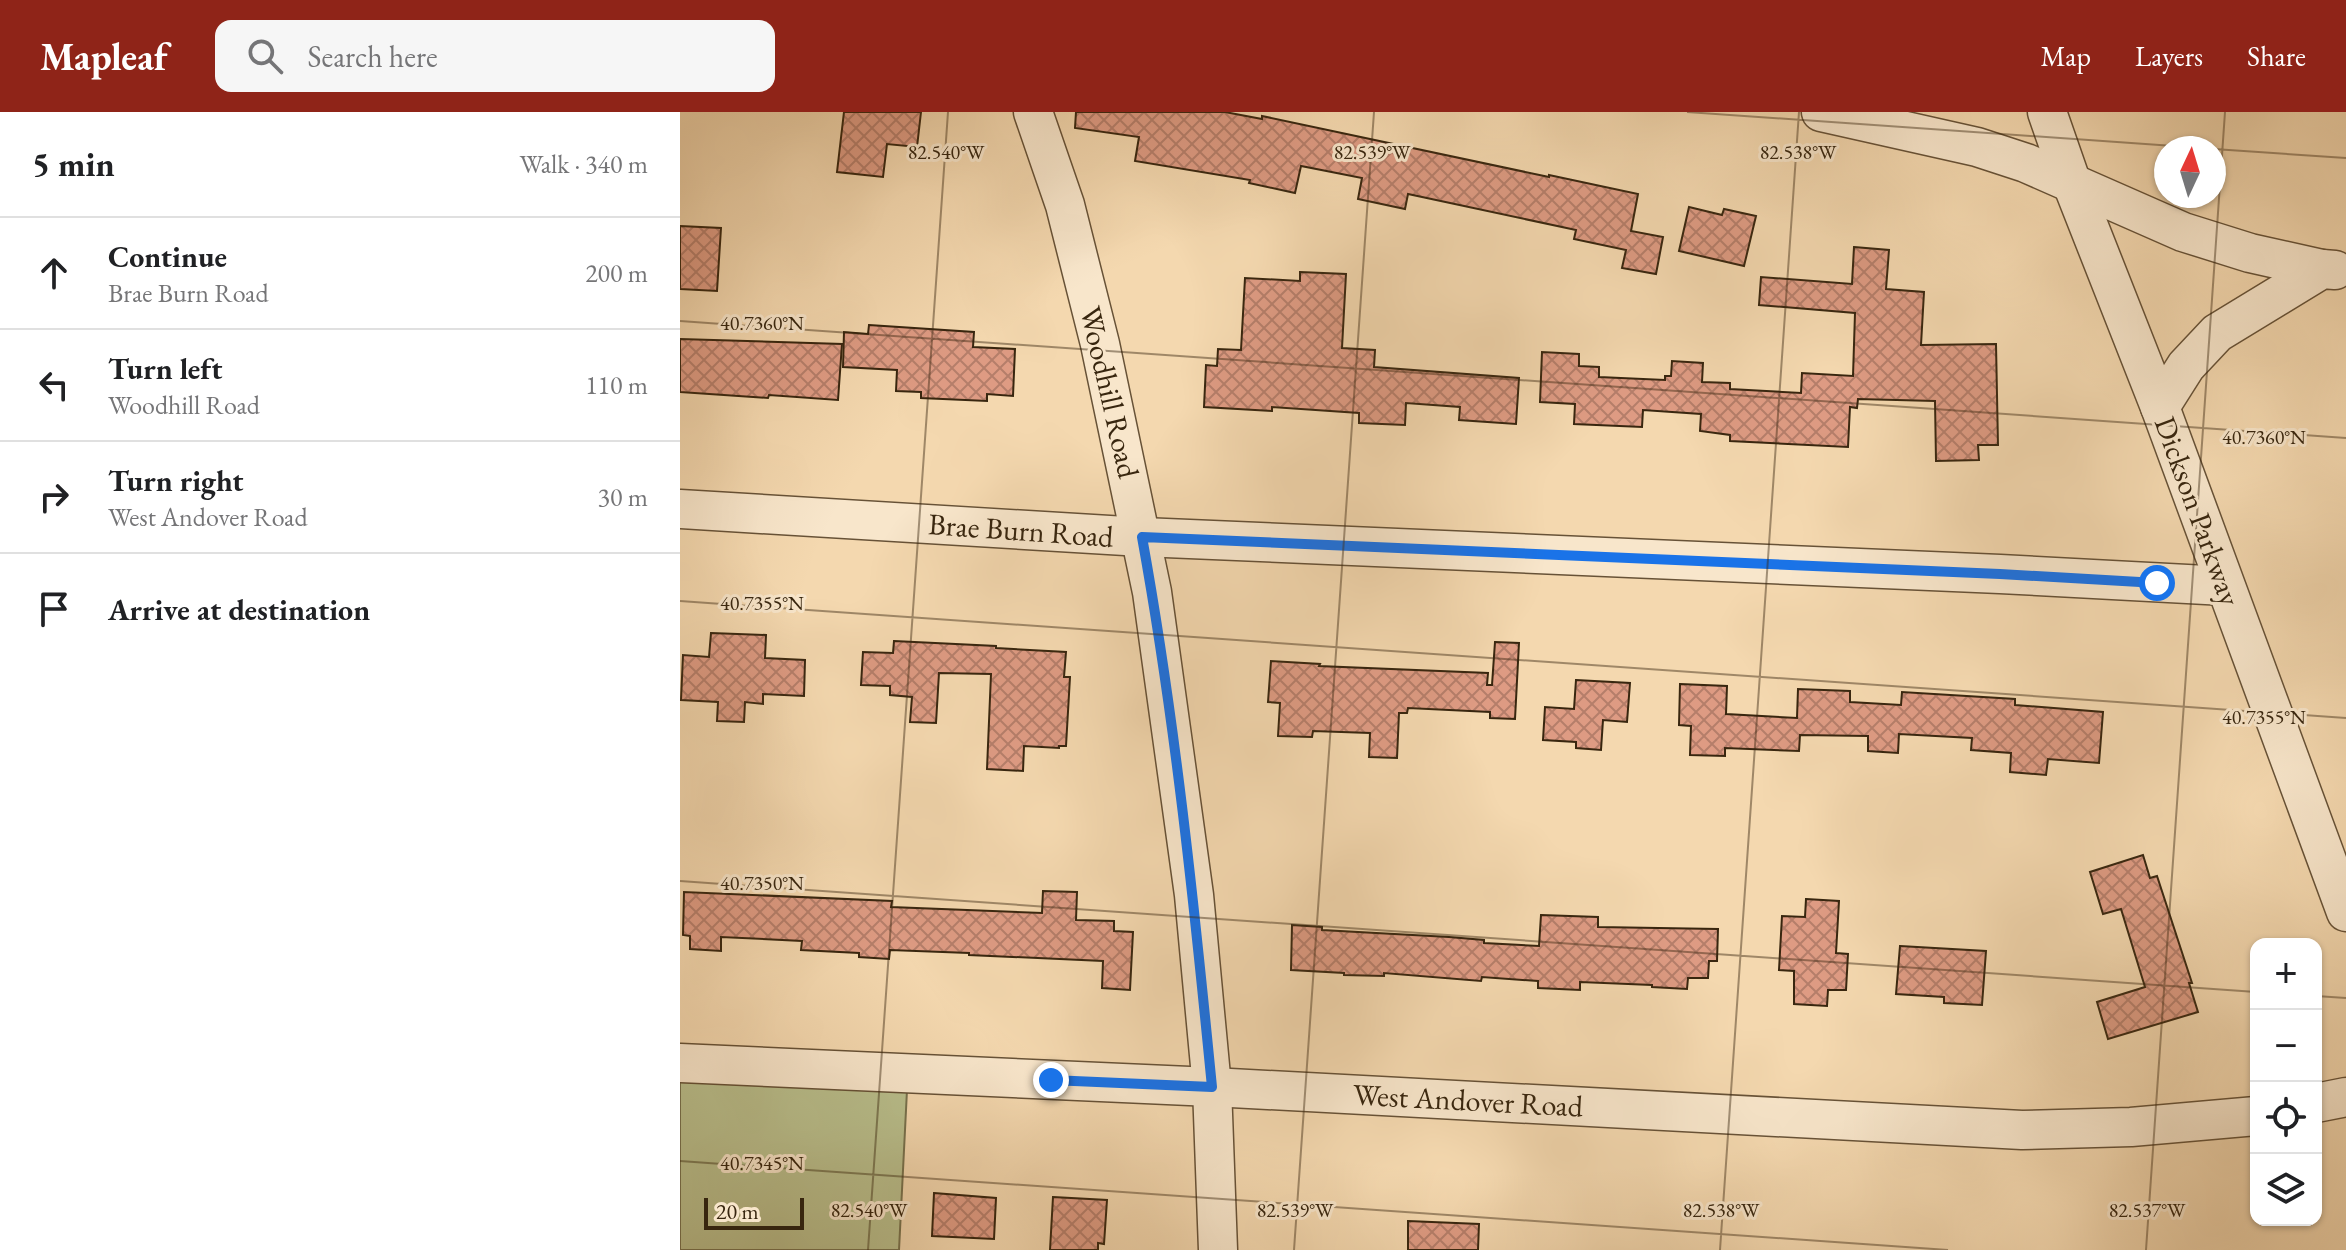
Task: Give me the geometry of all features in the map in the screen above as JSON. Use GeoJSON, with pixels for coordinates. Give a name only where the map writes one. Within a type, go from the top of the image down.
{"type":"FeatureCollection","features":[{"type":"Feature","properties":{"kind":"street","name":"Woodhill Road"},"geometry":{"type":"LineString","coordinates":[[1033,112],[1065,205],[1100,344],[1142,537],[1162,659],[1194,895],[1212,1087],[1218,1250]]}},
{"type":"Feature","properties":{"kind":"street"},"geometry":{"type":"LineString","coordinates":[[1821,112],[1977,147],[2071,181],[2183,232],[2250,253],[2334,270]]}},
{"type":"Feature","properties":{"kind":"street","name":"Dickson Parkway"},"geometry":{"type":"LineString","coordinates":[[2047,112],[2160,407],[2346,912]]}},
{"type":"Feature","properties":{"kind":"street"},"geometry":{"type":"LineString","coordinates":[[2160,407],[2186,366],[2217,333],[2334,270]]}},
{"type":"Feature","properties":{"kind":"street","name":"Brae Burn Road"},"geometry":{"type":"LineString","coordinates":[[680,509],[1142,537],[2225,586]]}},
{"type":"Feature","properties":{"kind":"street","name":"West Andover Road"},"geometry":{"type":"LineString","coordinates":[[680,1063],[1212,1087],[2022,1130],[2131,1127],[2250,1117]]}},
{"type":"Feature","properties":{"kind":"street"},"geometry":{"type":"LineString","coordinates":[[2322,1102],[2346,1097]]}},
{"type":"Feature","properties":{"kind":"green space"},"geometry":{"type":"Polygon","coordinates":[[[680,1080],[907,1090],[899,1250],[680,1250],[680,1080]]]}},
{"type":"Feature","properties":{"kind":"building"},"geometry":{"type":"Polygon","coordinates":[[[844,112],[921,112],[917,147],[887,144],[883,177],[837,172],[844,112]]]}},
{"type":"Feature","properties":{"kind":"building"},"geometry":{"type":"Polygon","coordinates":[[[1076,112],[1225,112],[1262,119],[1262,116],[1638,194],[1631,231],[1663,237],[1656,274],[1622,268],[1626,250],[1574,239],[1576,230],[1408,194],[1405,209],[1358,199],[1362,178],[1301,166],[1295,193],[1249,183],[1250,180],[1135,161],[1139,137],[1075,128],[1076,112]]]}},
{"type":"Feature","properties":{"kind":"building"},"geometry":{"type":"Polygon","coordinates":[[[1689,207],[1722,215],[1724,209],[1756,216],[1744,266],[1679,251],[1689,207]]]}},
{"type":"Feature","properties":{"kind":"building"},"geometry":{"type":"Polygon","coordinates":[[[680,226],[721,228],[717,291],[680,289],[680,226]]]}},
{"type":"Feature","properties":{"kind":"building"},"geometry":{"type":"Polygon","coordinates":[[[1854,247],[1889,250],[1886,289],[1924,292],[1921,345],[1996,344],[1998,445],[1978,445],[1979,460],[1936,461],[1935,401],[1858,399],[1857,408],[1850,407],[1848,447],[1730,441],[1730,435],[1700,431],[1701,414],[1643,410],[1642,427],[1574,424],[1575,404],[1540,402],[1542,352],[1579,354],[1579,366],[1599,367],[1599,377],[1665,380],[1665,376],[1671,376],[1672,361],[1703,363],[1702,382],[1730,383],[1730,389],[1801,393],[1802,373],[1853,376],[1855,313],[1759,305],[1761,277],[1852,284],[1854,247]]]}},
{"type":"Feature","properties":{"kind":"building"},"geometry":{"type":"Polygon","coordinates":[[[1300,272],[1346,274],[1342,348],[1375,350],[1374,367],[1519,378],[1516,424],[1459,420],[1460,407],[1406,403],[1405,425],[1359,423],[1359,413],[1272,407],[1272,411],[1204,407],[1206,365],[1217,366],[1218,349],[1241,350],[1245,278],[1300,281],[1300,272]]]}},
{"type":"Feature","properties":{"kind":"building"},"geometry":{"type":"Polygon","coordinates":[[[869,325],[974,332],[973,347],[1015,349],[1013,396],[987,394],[987,401],[921,398],[921,392],[896,391],[897,370],[843,367],[844,332],[868,334],[869,325]]]}},
{"type":"Feature","properties":{"kind":"building"},"geometry":{"type":"Polygon","coordinates":[[[680,339],[842,344],[838,400],[680,392],[680,339]]]}},
{"type":"Feature","properties":{"kind":"building"},"geometry":{"type":"Polygon","coordinates":[[[711,633],[766,635],[765,658],[805,660],[804,696],[763,694],[763,704],[745,702],[744,722],[717,721],[718,702],[681,700],[683,655],[709,657],[711,633]]]}},
{"type":"Feature","properties":{"kind":"building"},"geometry":{"type":"Polygon","coordinates":[[[894,641],[1066,652],[1064,677],[1070,677],[1066,746],[1024,746],[1023,771],[987,769],[991,674],[939,673],[936,723],[910,722],[912,697],[890,695],[890,686],[861,685],[863,652],[893,653],[894,641]]]}},
{"type":"Feature","properties":{"kind":"building"},"geometry":{"type":"Polygon","coordinates":[[[1495,642],[1519,643],[1515,719],[1490,718],[1490,712],[1408,708],[1407,713],[1399,713],[1397,758],[1369,757],[1370,733],[1313,731],[1312,737],[1278,736],[1280,703],[1268,702],[1271,661],[1488,673],[1487,685],[1492,685],[1495,642]]]}},
{"type":"Feature","properties":{"kind":"building"},"geometry":{"type":"Polygon","coordinates":[[[1576,680],[1630,683],[1627,722],[1603,720],[1601,750],[1576,748],[1576,742],[1543,740],[1545,707],[1574,709],[1576,680]]]}},
{"type":"Feature","properties":{"kind":"building"},"geometry":{"type":"Polygon","coordinates":[[[1680,684],[1727,686],[1726,714],[1797,718],[1798,689],[1850,691],[1850,702],[1901,705],[1902,692],[2015,699],[2015,705],[2103,712],[2099,763],[2048,759],[2046,775],[2010,772],[2011,753],[1971,750],[1972,738],[1899,734],[1898,753],[1868,751],[1868,736],[1800,735],[1799,751],[1725,748],[1725,756],[1690,755],[1691,726],[1679,725],[1680,684]]]}},
{"type":"Feature","properties":{"kind":"building"},"geometry":{"type":"Polygon","coordinates":[[[2143,855],[2150,878],[2157,876],[2192,983],[2189,983],[2198,1012],[2108,1039],[2097,1002],[2145,987],[2121,909],[2103,914],[2090,872],[2143,855]]]}},
{"type":"Feature","properties":{"kind":"building"},"geometry":{"type":"Polygon","coordinates":[[[1043,891],[1077,892],[1076,920],[1114,921],[1114,931],[1133,932],[1130,990],[1102,988],[1103,961],[890,950],[889,959],[859,957],[859,953],[801,950],[802,941],[721,937],[721,951],[690,949],[690,936],[683,935],[684,892],[892,901],[891,907],[1042,913],[1043,891]]]}},
{"type":"Feature","properties":{"kind":"building"},"geometry":{"type":"Polygon","coordinates":[[[1806,899],[1839,901],[1836,953],[1848,954],[1846,990],[1828,990],[1827,1006],[1794,1004],[1794,971],[1779,970],[1782,916],[1805,917],[1806,899]]]}},
{"type":"Feature","properties":{"kind":"building"},"geometry":{"type":"Polygon","coordinates":[[[1541,915],[1598,917],[1598,927],[1718,929],[1717,961],[1709,961],[1708,978],[1688,978],[1687,989],[1580,982],[1580,990],[1538,988],[1538,981],[1482,977],[1481,981],[1384,973],[1384,976],[1344,975],[1291,970],[1292,925],[1322,927],[1322,930],[1539,946],[1541,915]]]}},
{"type":"Feature","properties":{"kind":"building"},"geometry":{"type":"Polygon","coordinates":[[[1900,946],[1986,951],[1982,1005],[1944,1003],[1944,997],[1896,994],[1900,946]]]}},
{"type":"Feature","properties":{"kind":"building"},"geometry":{"type":"Polygon","coordinates":[[[934,1193],[996,1198],[994,1239],[932,1236],[934,1193]]]}},
{"type":"Feature","properties":{"kind":"building"},"geometry":{"type":"Polygon","coordinates":[[[1053,1197],[1107,1200],[1104,1244],[1098,1243],[1098,1250],[1050,1250],[1053,1197]]]}},
{"type":"Feature","properties":{"kind":"building"},"geometry":{"type":"Polygon","coordinates":[[[1408,1221],[1479,1224],[1478,1250],[1408,1250],[1408,1221]]]}},
{"type":"Feature","properties":{"kind":"route"},"geometry":{"type":"LineString","coordinates":[[1051,1080],[1212,1087],[1194,895],[1142,537],[2157,583]]}}]}
